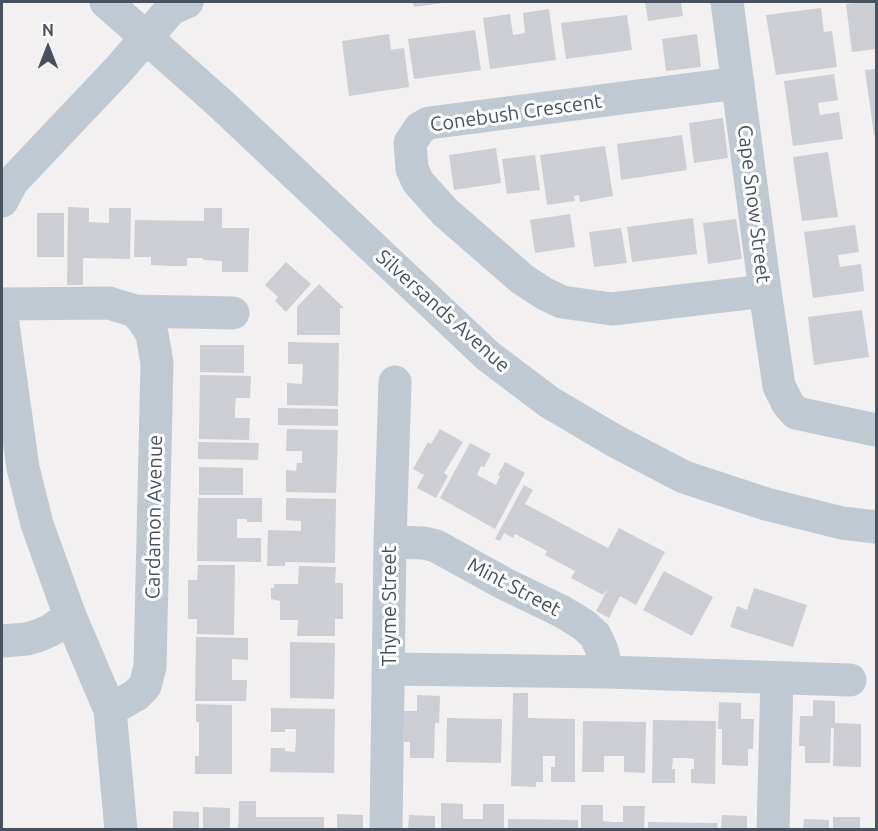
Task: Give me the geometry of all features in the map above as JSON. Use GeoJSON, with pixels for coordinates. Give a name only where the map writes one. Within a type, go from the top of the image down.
{"type":"FeatureCollection","features":[{"type":"Feature","properties":{"kind":"street","name":"Silversands Avenue"},"geometry":{"type":"LineString","coordinates":[[106,2],[222,105],[488,356],[549,402],[615,441],[684,477],[766,504],[842,523],[876,527]]}},
{"type":"Feature","properties":{"kind":"street","name":"Cape Snow Street"},"geometry":{"type":"LineString","coordinates":[[727,2],[779,386],[788,404],[796,413],[876,429]]}},
{"type":"Feature","properties":{"kind":"street"},"geometry":{"type":"LineString","coordinates":[[2,201],[12,182],[111,78],[177,4]]}},
{"type":"Feature","properties":{"kind":"street","name":"Conebush Crescent"},"geometry":{"type":"LineString","coordinates":[[738,83],[429,123],[420,128],[410,143],[412,169],[418,182],[445,212],[522,279],[562,302],[612,309],[765,291]]}},
{"type":"Feature","properties":{"kind":"street"},"geometry":{"type":"LineString","coordinates":[[2,304],[109,303],[135,311],[233,313]]}},
{"type":"Feature","properties":{"kind":"street","name":"Cardamon Avenue"},"geometry":{"type":"LineString","coordinates":[[110,710],[136,695],[145,686],[150,667],[157,363],[152,334],[135,311]]}},
{"type":"Feature","properties":{"kind":"street"},"geometry":{"type":"LineString","coordinates":[[2,317],[23,468],[37,524],[70,616],[110,710],[121,830]]}},
{"type":"Feature","properties":{"kind":"street","name":"Thyme Street"},"geometry":{"type":"LineString","coordinates":[[386,830],[394,382]]}},
{"type":"Feature","properties":{"kind":"street","name":"Mint Street"},"geometry":{"type":"LineString","coordinates":[[390,542],[424,543],[436,546],[569,616],[595,635],[602,650],[607,672]]}},
{"type":"Feature","properties":{"kind":"street"},"geometry":{"type":"LineString","coordinates":[[2,641],[27,639],[40,635],[70,616]]}},
{"type":"Feature","properties":{"kind":"street"},"geometry":{"type":"LineString","coordinates":[[389,669],[607,672],[850,680]]}},
{"type":"Feature","properties":{"kind":"street"},"geometry":{"type":"LineString","coordinates":[[773,830],[777,678]]}},
{"type":"Feature","properties":{"kind":"building"},"geometry":{"type":"Polygon","coordinates":[[[413,2],[443,2],[443,3],[414,7],[413,2]]]}},
{"type":"Feature","properties":{"kind":"building"},"geometry":{"type":"Polygon","coordinates":[[[645,2],[681,2],[683,16],[648,21],[645,2]]]}},
{"type":"Feature","properties":{"kind":"building"},"geometry":{"type":"Polygon","coordinates":[[[876,2],[876,49],[852,52],[846,4],[876,2]]]}},
{"type":"Feature","properties":{"kind":"building"},"geometry":{"type":"Polygon","coordinates":[[[821,8],[824,32],[832,31],[837,67],[776,75],[766,15],[821,8]]]}},
{"type":"Feature","properties":{"kind":"building"},"geometry":{"type":"Polygon","coordinates":[[[549,9],[556,60],[490,69],[483,18],[510,14],[513,35],[525,33],[523,13],[549,9]]]}},
{"type":"Feature","properties":{"kind":"building"},"geometry":{"type":"Polygon","coordinates":[[[627,15],[632,50],[566,59],[561,23],[627,15]]]}},
{"type":"Feature","properties":{"kind":"building"},"geometry":{"type":"Polygon","coordinates":[[[475,30],[481,70],[414,79],[408,39],[475,30]]]}},
{"type":"Feature","properties":{"kind":"building"},"geometry":{"type":"Polygon","coordinates":[[[389,34],[391,50],[404,48],[409,87],[349,96],[342,41],[389,34]]]}},
{"type":"Feature","properties":{"kind":"building"},"geometry":{"type":"Polygon","coordinates":[[[697,34],[701,67],[666,71],[662,39],[697,34]]]}},
{"type":"Feature","properties":{"kind":"building"},"geometry":{"type":"Polygon","coordinates":[[[876,69],[876,135],[874,135],[865,70],[876,69]]]}},
{"type":"Feature","properties":{"kind":"building"},"geometry":{"type":"Polygon","coordinates":[[[834,74],[838,100],[818,103],[820,115],[839,112],[843,139],[793,146],[784,81],[834,74]]]}},
{"type":"Feature","properties":{"kind":"building"},"geometry":{"type":"Polygon","coordinates":[[[723,118],[728,158],[694,163],[689,123],[723,118]]]}},
{"type":"Feature","properties":{"kind":"building"},"geometry":{"type":"Polygon","coordinates":[[[682,135],[687,170],[621,180],[617,144],[682,135]]]}},
{"type":"Feature","properties":{"kind":"building"},"geometry":{"type":"Polygon","coordinates":[[[605,146],[613,196],[580,202],[579,195],[574,196],[575,201],[547,205],[540,155],[605,146]]]}},
{"type":"Feature","properties":{"kind":"building"},"geometry":{"type":"Polygon","coordinates":[[[496,148],[501,183],[454,190],[449,155],[496,148]]]}},
{"type":"Feature","properties":{"kind":"building"},"geometry":{"type":"Polygon","coordinates":[[[828,152],[838,217],[802,221],[793,157],[828,152]]]}},
{"type":"Feature","properties":{"kind":"building"},"geometry":{"type":"Polygon","coordinates":[[[535,155],[540,190],[507,194],[502,159],[535,155]]]}},
{"type":"Feature","properties":{"kind":"building"},"geometry":{"type":"Polygon","coordinates":[[[68,207],[89,208],[89,222],[109,223],[109,208],[131,208],[130,259],[83,258],[83,285],[67,285],[68,207]]]}},
{"type":"Feature","properties":{"kind":"building"},"geometry":{"type":"Polygon","coordinates":[[[204,208],[222,208],[222,228],[249,228],[248,272],[222,272],[222,261],[203,260],[203,258],[187,258],[187,266],[169,266],[151,265],[151,257],[134,257],[135,220],[204,221],[204,208]]]}},
{"type":"Feature","properties":{"kind":"building"},"geometry":{"type":"Polygon","coordinates":[[[37,213],[64,213],[64,257],[37,257],[37,213]]]}},
{"type":"Feature","properties":{"kind":"building"},"geometry":{"type":"Polygon","coordinates":[[[570,214],[575,247],[535,253],[530,220],[570,214]]]}},
{"type":"Feature","properties":{"kind":"building"},"geometry":{"type":"Polygon","coordinates":[[[693,218],[697,254],[632,262],[627,227],[693,218]]]}},
{"type":"Feature","properties":{"kind":"building"},"geometry":{"type":"Polygon","coordinates":[[[736,219],[742,259],[708,264],[703,223],[736,219]]]}},
{"type":"Feature","properties":{"kind":"building"},"geometry":{"type":"Polygon","coordinates":[[[855,225],[859,252],[838,255],[840,267],[861,264],[864,291],[813,298],[804,232],[855,225]]]}},
{"type":"Feature","properties":{"kind":"building"},"geometry":{"type":"Polygon","coordinates":[[[621,228],[627,263],[594,267],[589,232],[621,228]]]}},
{"type":"Feature","properties":{"kind":"building"},"geometry":{"type":"Polygon","coordinates":[[[286,262],[311,284],[286,312],[275,301],[278,297],[265,285],[286,262]]]}},
{"type":"Feature","properties":{"kind":"building"},"geometry":{"type":"Polygon","coordinates":[[[319,284],[344,308],[340,308],[340,335],[297,335],[297,307],[319,284]]]}},
{"type":"Feature","properties":{"kind":"building"},"geometry":{"type":"Polygon","coordinates":[[[862,310],[869,357],[814,365],[808,317],[862,310]]]}},
{"type":"Feature","properties":{"kind":"building"},"geometry":{"type":"Polygon","coordinates":[[[288,342],[339,343],[338,406],[287,405],[287,383],[302,384],[303,364],[288,364],[288,342]]]}},
{"type":"Feature","properties":{"kind":"building"},"geometry":{"type":"Polygon","coordinates":[[[200,345],[244,345],[244,373],[200,372],[200,345]]]}},
{"type":"Feature","properties":{"kind":"building"},"geometry":{"type":"Polygon","coordinates":[[[200,375],[251,376],[250,398],[236,398],[235,407],[235,418],[250,418],[249,440],[199,439],[200,375]]]}},
{"type":"Feature","properties":{"kind":"building"},"geometry":{"type":"Polygon","coordinates":[[[278,408],[338,409],[338,426],[278,425],[278,408]]]}},
{"type":"Feature","properties":{"kind":"building"},"geometry":{"type":"Polygon","coordinates":[[[287,429],[338,430],[336,493],[286,492],[286,470],[296,471],[297,463],[302,463],[302,451],[286,451],[287,429]]]}},
{"type":"Feature","properties":{"kind":"building"},"geometry":{"type":"Polygon","coordinates":[[[440,429],[463,442],[444,473],[448,476],[436,498],[417,488],[424,475],[413,469],[428,442],[431,444],[440,429]]]}},
{"type":"Feature","properties":{"kind":"building"},"geometry":{"type":"Polygon","coordinates":[[[198,442],[259,443],[258,460],[198,459],[198,442]]]}},
{"type":"Feature","properties":{"kind":"building"},"geometry":{"type":"Polygon","coordinates":[[[470,443],[491,454],[477,475],[496,485],[505,462],[525,473],[495,529],[440,498],[470,443]]]}},
{"type":"Feature","properties":{"kind":"building"},"geometry":{"type":"Polygon","coordinates":[[[199,467],[243,468],[243,495],[199,495],[199,467]]]}},
{"type":"Feature","properties":{"kind":"building"},"geometry":{"type":"Polygon","coordinates":[[[524,485],[533,490],[525,504],[608,548],[619,528],[665,552],[636,605],[620,596],[609,618],[596,611],[608,589],[603,595],[571,578],[575,571],[545,555],[547,551],[515,534],[513,538],[504,533],[500,541],[495,539],[524,485]]]}},
{"type":"Feature","properties":{"kind":"building"},"geometry":{"type":"Polygon","coordinates":[[[198,498],[262,498],[262,522],[237,519],[237,538],[261,538],[261,562],[197,561],[198,498]]]}},
{"type":"Feature","properties":{"kind":"building"},"geometry":{"type":"Polygon","coordinates":[[[286,498],[336,499],[335,563],[285,562],[285,566],[267,566],[268,530],[301,531],[301,521],[286,520],[286,498]]]}},
{"type":"Feature","properties":{"kind":"building"},"geometry":{"type":"Polygon","coordinates":[[[198,565],[235,565],[234,635],[197,634],[197,619],[188,619],[188,580],[197,580],[198,565]]]}},
{"type":"Feature","properties":{"kind":"building"},"geometry":{"type":"Polygon","coordinates":[[[299,566],[336,567],[335,583],[343,583],[343,619],[335,619],[335,636],[297,636],[298,620],[280,620],[280,601],[271,599],[271,588],[274,588],[274,584],[298,584],[299,566]]]}},
{"type":"Feature","properties":{"kind":"building"},"geometry":{"type":"Polygon","coordinates":[[[664,571],[713,597],[692,636],[643,610],[664,571]]]}},
{"type":"Feature","properties":{"kind":"building"},"geometry":{"type":"Polygon","coordinates":[[[754,588],[807,605],[793,647],[730,627],[737,606],[747,610],[754,588]]]}},
{"type":"Feature","properties":{"kind":"building"},"geometry":{"type":"Polygon","coordinates":[[[196,637],[248,638],[248,660],[232,659],[232,680],[247,680],[246,701],[195,701],[196,637]]]}},
{"type":"Feature","properties":{"kind":"building"},"geometry":{"type":"Polygon","coordinates":[[[290,642],[335,643],[334,699],[290,698],[290,642]]]}},
{"type":"Feature","properties":{"kind":"building"},"geometry":{"type":"Polygon","coordinates":[[[513,693],[528,693],[528,718],[575,719],[575,782],[551,782],[551,767],[555,767],[555,756],[543,756],[543,782],[536,782],[536,787],[511,786],[513,693]]]}},
{"type":"Feature","properties":{"kind":"building"},"geometry":{"type":"Polygon","coordinates":[[[417,695],[440,696],[439,723],[435,723],[434,758],[410,758],[410,742],[404,742],[404,711],[417,711],[417,695]]]}},
{"type":"Feature","properties":{"kind":"building"},"geometry":{"type":"Polygon","coordinates":[[[813,700],[835,701],[835,723],[861,724],[861,767],[833,766],[834,728],[831,728],[830,763],[805,763],[805,746],[799,746],[800,716],[813,716],[813,700]]]}},
{"type":"Feature","properties":{"kind":"building"},"geometry":{"type":"Polygon","coordinates":[[[719,702],[741,703],[741,719],[754,719],[753,749],[748,749],[748,766],[722,765],[722,729],[718,729],[719,702]]]}},
{"type":"Feature","properties":{"kind":"building"},"geometry":{"type":"Polygon","coordinates":[[[196,704],[232,705],[232,774],[195,774],[195,756],[199,756],[199,722],[196,722],[196,704]]]}},
{"type":"Feature","properties":{"kind":"building"},"geometry":{"type":"Polygon","coordinates":[[[271,708],[335,709],[334,773],[270,772],[271,748],[285,748],[285,751],[295,752],[296,740],[296,729],[271,732],[271,708]]]}},
{"type":"Feature","properties":{"kind":"building"},"geometry":{"type":"Polygon","coordinates":[[[447,718],[502,719],[501,763],[446,762],[447,718]]]}},
{"type":"Feature","properties":{"kind":"building"},"geometry":{"type":"Polygon","coordinates":[[[653,720],[716,721],[715,784],[691,783],[694,759],[684,758],[673,758],[672,769],[675,769],[675,783],[652,783],[653,720]]]}},
{"type":"Feature","properties":{"kind":"building"},"geometry":{"type":"Polygon","coordinates":[[[583,721],[646,722],[645,773],[624,772],[624,756],[604,756],[604,772],[582,772],[583,721]]]}},
{"type":"Feature","properties":{"kind":"building"},"geometry":{"type":"Polygon","coordinates":[[[239,801],[256,801],[256,817],[324,817],[324,830],[238,830],[239,801]]]}},
{"type":"Feature","properties":{"kind":"building"},"geometry":{"type":"Polygon","coordinates":[[[441,803],[463,804],[463,819],[483,819],[483,804],[504,804],[504,830],[441,830],[441,803]]]}},
{"type":"Feature","properties":{"kind":"building"},"geometry":{"type":"Polygon","coordinates":[[[581,805],[603,805],[603,821],[613,822],[623,822],[623,806],[645,806],[644,830],[581,830],[581,805]]]}},
{"type":"Feature","properties":{"kind":"building"},"geometry":{"type":"Polygon","coordinates":[[[203,807],[230,808],[230,830],[203,830],[203,807]]]}},
{"type":"Feature","properties":{"kind":"building"},"geometry":{"type":"Polygon","coordinates":[[[173,811],[199,812],[199,830],[173,830],[173,811]]]}},
{"type":"Feature","properties":{"kind":"building"},"geometry":{"type":"Polygon","coordinates":[[[337,814],[363,815],[363,830],[337,830],[337,814]]]}},
{"type":"Feature","properties":{"kind":"building"},"geometry":{"type":"Polygon","coordinates":[[[409,815],[435,816],[435,830],[408,830],[409,815]]]}},
{"type":"Feature","properties":{"kind":"building"},"geometry":{"type":"Polygon","coordinates":[[[722,815],[747,816],[747,830],[721,830],[722,815]]]}},
{"type":"Feature","properties":{"kind":"building"},"geometry":{"type":"Polygon","coordinates":[[[833,817],[860,817],[860,830],[833,830],[833,817]]]}},
{"type":"Feature","properties":{"kind":"building"},"geometry":{"type":"Polygon","coordinates":[[[508,819],[578,820],[578,830],[508,830],[508,819]]]}},
{"type":"Feature","properties":{"kind":"building"},"geometry":{"type":"Polygon","coordinates":[[[804,819],[829,820],[829,830],[803,830],[804,819]]]}},
{"type":"Feature","properties":{"kind":"building"},"geometry":{"type":"Polygon","coordinates":[[[648,822],[718,823],[717,830],[648,830],[648,822]]]}}]}
